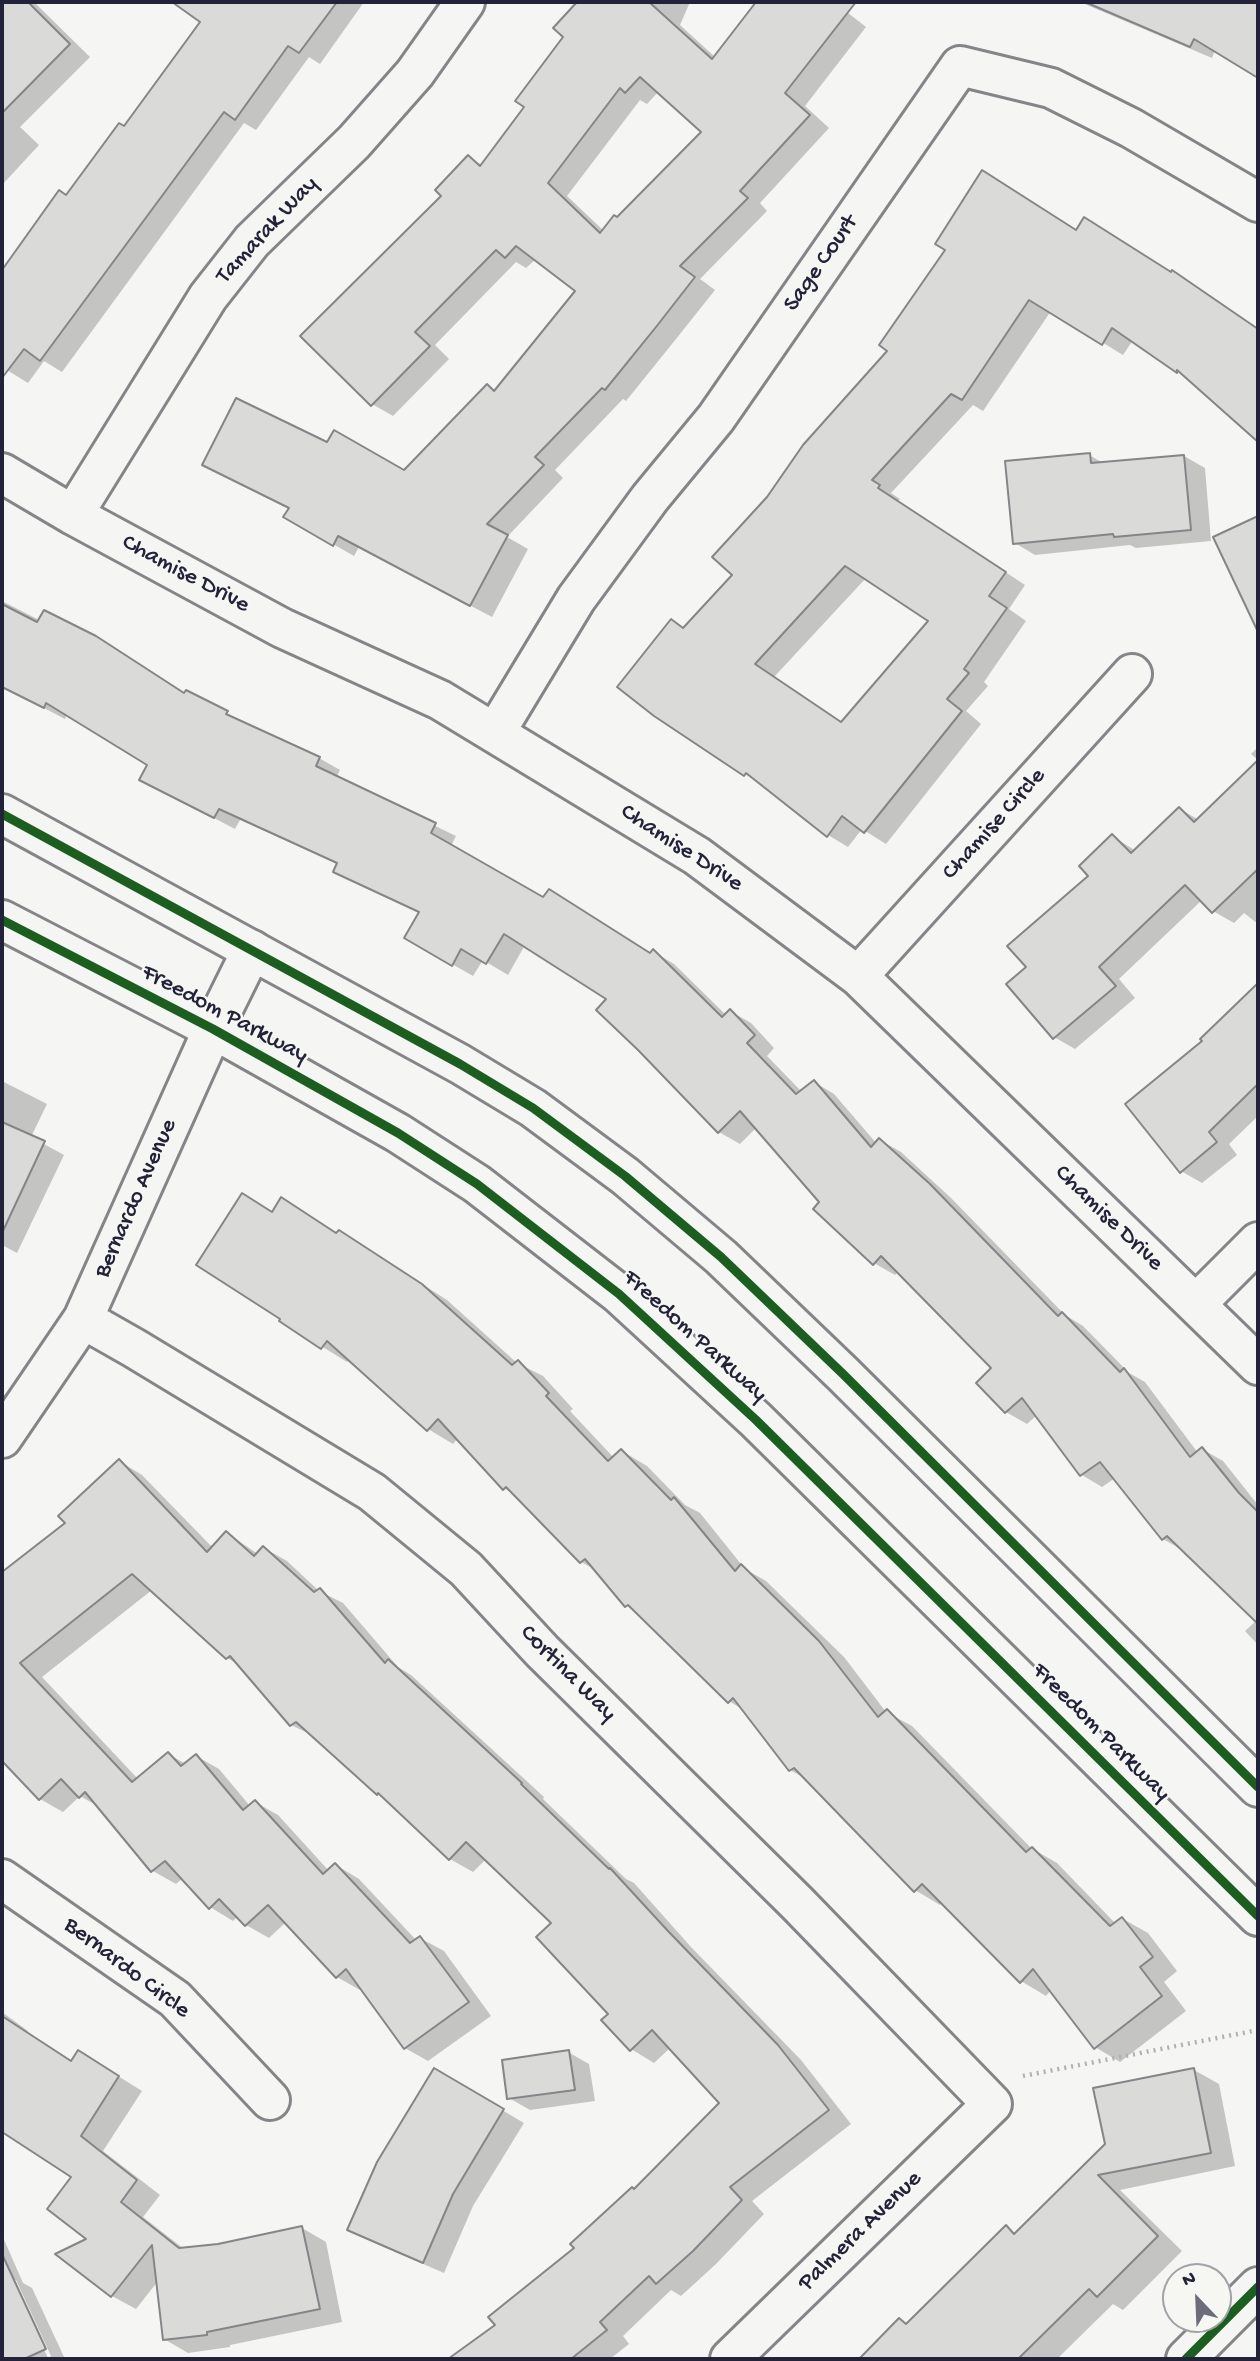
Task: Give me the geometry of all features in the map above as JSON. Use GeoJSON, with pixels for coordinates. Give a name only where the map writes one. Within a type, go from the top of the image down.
{"type":"FeatureCollection","features":[{"type":"Feature","properties":{"kind":"street","name":"Tamarak Way"},"geometry":{"type":"LineString","coordinates":[[73,515],[208,297],[252,241],[354,142],[415,73],[465,2]]}},
{"type":"Feature","properties":{"kind":"street","name":"Sage Court"},"geometry":{"type":"LineString","coordinates":[[495,733],[576,599],[650,498],[716,418],[960,66],[1051,88],[1131,128],[1258,202]]}},
{"type":"Feature","properties":{"kind":"street","name":"Chamise Drive"},"geometry":{"type":"LineString","coordinates":[[2,473],[73,515],[282,628],[440,700],[698,856],[858,976],[1258,1365]]}},
{"type":"Feature","properties":{"kind":"street","name":"Chamise Circle"},"geometry":{"type":"LineString","coordinates":[[858,976],[1132,674]]}},
{"type":"Feature","properties":{"kind":"street"},"geometry":{"type":"LineString","coordinates":[[2,814],[460,1064],[533,1108],[625,1176],[721,1257],[843,1374],[1258,1787]]}},
{"type":"Feature","properties":{"kind":"street","name":"Freedom Parkway"},"geometry":{"type":"LineString","coordinates":[[2,920],[213,1029],[398,1133],[477,1184],[619,1294],[756,1420],[1258,1916]]}},
{"type":"Feature","properties":{"kind":"street","name":"Bernardo Avenue"},"geometry":{"type":"LineString","coordinates":[[2,1438],[83,1320],[213,1029],[253,950]]}},
{"type":"Feature","properties":{"kind":"street"},"geometry":{"type":"LineString","coordinates":[[1196,1304],[1258,1242]]}},
{"type":"Feature","properties":{"kind":"street","name":"Cortina Way"},"geometry":{"type":"LineString","coordinates":[[83,1320],[372,1492],[466,1569],[541,1651],[797,1903],[983,2095]]}},
{"type":"Feature","properties":{"kind":"street","name":"Bernardo Circle"},"geometry":{"type":"LineString","coordinates":[[2,1879],[175,1999],[270,2100]]}},
{"type":"Feature","properties":{"kind":"street","name":"Palmera Avenue"},"geometry":{"type":"LineString","coordinates":[[730,2359],[983,2095]]}},
{"type":"Feature","properties":{"kind":"street"},"geometry":{"type":"LineString","coordinates":[[1186,2359],[1258,2287]]}},
{"type":"Feature","properties":{"kind":"path"},"geometry":{"type":"LineString","coordinates":[[983,2095],[1258,2030]]}},
{"type":"Feature","properties":{"kind":"building"},"geometry":{"type":"Polygon","coordinates":[[[2,2],[28,2],[70,44],[2,113],[2,2]]]}},
{"type":"Feature","properties":{"kind":"building"},"geometry":{"type":"Polygon","coordinates":[[[172,2],[337,2],[299,53],[288,46],[235,120],[224,112],[40,361],[24,349],[2,378],[2,270],[59,190],[66,195],[119,123],[124,126],[200,22],[172,2]]]}},
{"type":"Feature","properties":{"kind":"building"},"geometry":{"type":"Polygon","coordinates":[[[577,2],[649,2],[712,59],[756,2],[856,2],[785,93],[810,115],[740,191],[748,198],[680,266],[695,277],[656,327],[605,390],[602,388],[535,457],[544,465],[487,524],[508,535],[470,606],[338,536],[333,546],[283,517],[289,508],[202,465],[236,398],[327,442],[334,430],[404,470],[487,384],[494,391],[575,291],[516,246],[505,258],[496,250],[415,332],[430,346],[371,406],[300,336],[441,196],[435,190],[468,155],[480,166],[524,107],[515,101],[563,37],[553,28],[577,2]],[[640,77],[625,93],[620,88],[548,183],[600,233],[614,215],[617,217],[701,132],[640,77]]]}},
{"type":"Feature","properties":{"kind":"building"},"geometry":{"type":"Polygon","coordinates":[[[1085,2],[1258,2],[1258,78],[1194,39],[1190,47],[1085,2]]]}},
{"type":"Feature","properties":{"kind":"building"},"geometry":{"type":"Polygon","coordinates":[[[982,170],[1076,230],[1084,217],[1171,272],[1172,270],[1258,329],[1258,442],[1177,370],[1177,373],[1112,328],[1102,345],[1029,300],[962,400],[951,394],[872,480],[880,485],[878,488],[1006,572],[989,596],[1007,608],[964,669],[969,673],[947,699],[962,711],[864,833],[842,816],[827,837],[746,773],[744,776],[654,716],[617,687],[671,619],[683,628],[732,575],[712,557],[767,497],[803,445],[887,351],[879,345],[945,250],[935,244],[982,170]],[[845,566],[755,664],[841,722],[928,621],[845,566]]]}},
{"type":"Feature","properties":{"kind":"building"},"geometry":{"type":"Polygon","coordinates":[[[1090,453],[1091,463],[1184,455],[1191,530],[1114,537],[1113,534],[1013,544],[1005,461],[1090,453]]]}},
{"type":"Feature","properties":{"kind":"building"},"geometry":{"type":"Polygon","coordinates":[[[1258,516],[1258,632],[1213,537],[1258,516]]]}},
{"type":"Feature","properties":{"kind":"building"},"geometry":{"type":"Polygon","coordinates":[[[2,604],[37,622],[44,610],[96,636],[184,693],[186,690],[228,711],[226,714],[320,757],[316,766],[436,823],[431,833],[543,897],[549,889],[650,953],[653,949],[722,1017],[730,1009],[755,1035],[747,1043],[796,1094],[814,1080],[871,1147],[879,1138],[930,1184],[1058,1316],[1062,1312],[1120,1372],[1124,1368],[1190,1457],[1202,1447],[1258,1512],[1258,1624],[1167,1536],[1162,1540],[1100,1462],[1080,1476],[1022,1398],[1005,1413],[976,1383],[991,1368],[881,1256],[873,1265],[813,1209],[819,1202],[740,1111],[718,1133],[596,1010],[606,999],[504,934],[486,964],[461,949],[452,966],[404,938],[419,912],[333,872],[337,863],[219,809],[214,818],[139,780],[147,765],[46,703],[44,708],[2,687],[2,604]]]}},
{"type":"Feature","properties":{"kind":"building"},"geometry":{"type":"Polygon","coordinates":[[[1258,760],[1258,869],[1212,913],[1185,885],[1099,967],[1116,986],[1053,1039],[1006,984],[1026,967],[1007,946],[1088,876],[1079,866],[1112,834],[1131,853],[1179,807],[1194,822],[1258,760]]]}},
{"type":"Feature","properties":{"kind":"building"},"geometry":{"type":"Polygon","coordinates":[[[1258,983],[1258,1084],[1209,1132],[1217,1142],[1180,1173],[1125,1104],[1202,1041],[1200,1039],[1258,983]]]}},
{"type":"Feature","properties":{"kind":"building"},"geometry":{"type":"Polygon","coordinates":[[[2,1122],[45,1141],[2,1233],[2,1122]]]}},
{"type":"Feature","properties":{"kind":"building"},"geometry":{"type":"Polygon","coordinates":[[[242,1193],[272,1212],[281,1197],[336,1233],[339,1230],[422,1284],[512,1365],[518,1360],[549,1393],[546,1396],[608,1461],[621,1449],[671,1500],[674,1497],[735,1571],[741,1564],[819,1641],[878,1717],[887,1709],[1026,1852],[1032,1847],[1110,1926],[1122,1917],[1153,1957],[1140,1967],[1162,1996],[1094,2049],[1033,1969],[1020,1983],[922,1884],[914,1892],[794,1768],[789,1771],[733,1698],[728,1703],[628,1605],[625,1607],[585,1559],[580,1563],[506,1487],[503,1490],[438,1419],[427,1431],[327,1341],[321,1349],[196,1265],[242,1193]]]}},
{"type":"Feature","properties":{"kind":"building"},"geometry":{"type":"Polygon","coordinates":[[[119,1459],[207,1552],[226,1531],[254,1556],[263,1546],[314,1592],[320,1588],[385,1663],[388,1659],[610,1868],[778,2045],[829,2110],[730,2187],[742,2200],[693,2251],[656,2284],[649,2276],[600,2322],[607,2330],[571,2359],[448,2359],[495,2325],[488,2317],[574,2248],[570,2244],[632,2187],[634,2189],[719,2103],[652,2030],[630,2051],[601,2020],[608,2014],[536,1937],[551,1923],[466,1842],[449,1860],[378,1793],[377,1795],[296,1722],[290,1726],[230,1656],[226,1659],[132,1574],[20,1663],[132,1782],[168,1752],[181,1766],[196,1754],[243,1810],[255,1800],[323,1874],[335,1863],[410,1943],[420,1936],[469,2002],[404,2049],[346,1969],[336,1978],[268,1905],[245,1926],[219,1899],[209,1909],[165,1861],[151,1872],[85,1792],[79,1798],[61,1779],[39,1800],[2,1761],[2,1572],[65,1523],[58,1516],[119,1459]]]}},
{"type":"Feature","properties":{"kind":"building"},"geometry":{"type":"Polygon","coordinates":[[[2,2016],[71,2061],[78,2050],[119,2076],[81,2136],[137,2180],[121,2202],[179,2248],[218,2244],[302,2226],[320,2309],[207,2332],[207,2335],[163,2340],[152,2245],[111,2297],[55,2254],[86,2239],[47,2209],[71,2177],[2,2132],[2,2016]]]}},
{"type":"Feature","properties":{"kind":"building"},"geometry":{"type":"Polygon","coordinates":[[[569,2050],[575,2090],[507,2099],[502,2060],[569,2050]]]}},
{"type":"Feature","properties":{"kind":"building"},"geometry":{"type":"Polygon","coordinates":[[[434,2068],[504,2109],[453,2194],[423,2263],[347,2230],[377,2162],[434,2068]]]}},
{"type":"Feature","properties":{"kind":"building"},"geometry":{"type":"Polygon","coordinates":[[[1194,2068],[1211,2153],[1098,2175],[1158,2236],[1097,2297],[1089,2289],[1018,2359],[859,2359],[899,2318],[906,2324],[1006,2225],[1014,2234],[1105,2144],[1093,2088],[1194,2068]]]}},
{"type":"Feature","properties":{"kind":"building"},"geometry":{"type":"Polygon","coordinates":[[[2,2254],[46,2349],[24,2359],[2,2359],[2,2254]]]}},
{"type":"Feature","properties":{"kind":"cycle path"},"geometry":{"type":"LineString","coordinates":[[2,814],[460,1064],[533,1108],[625,1176],[721,1257],[843,1374],[1258,1787]]}},
{"type":"Feature","properties":{"kind":"cycle path"},"geometry":{"type":"LineString","coordinates":[[2,920],[213,1029],[398,1133],[477,1184],[619,1294],[756,1420],[1258,1916]]}},
{"type":"Feature","properties":{"kind":"cycle path"},"geometry":{"type":"LineString","coordinates":[[1186,2359],[1258,2287]]}}]}
